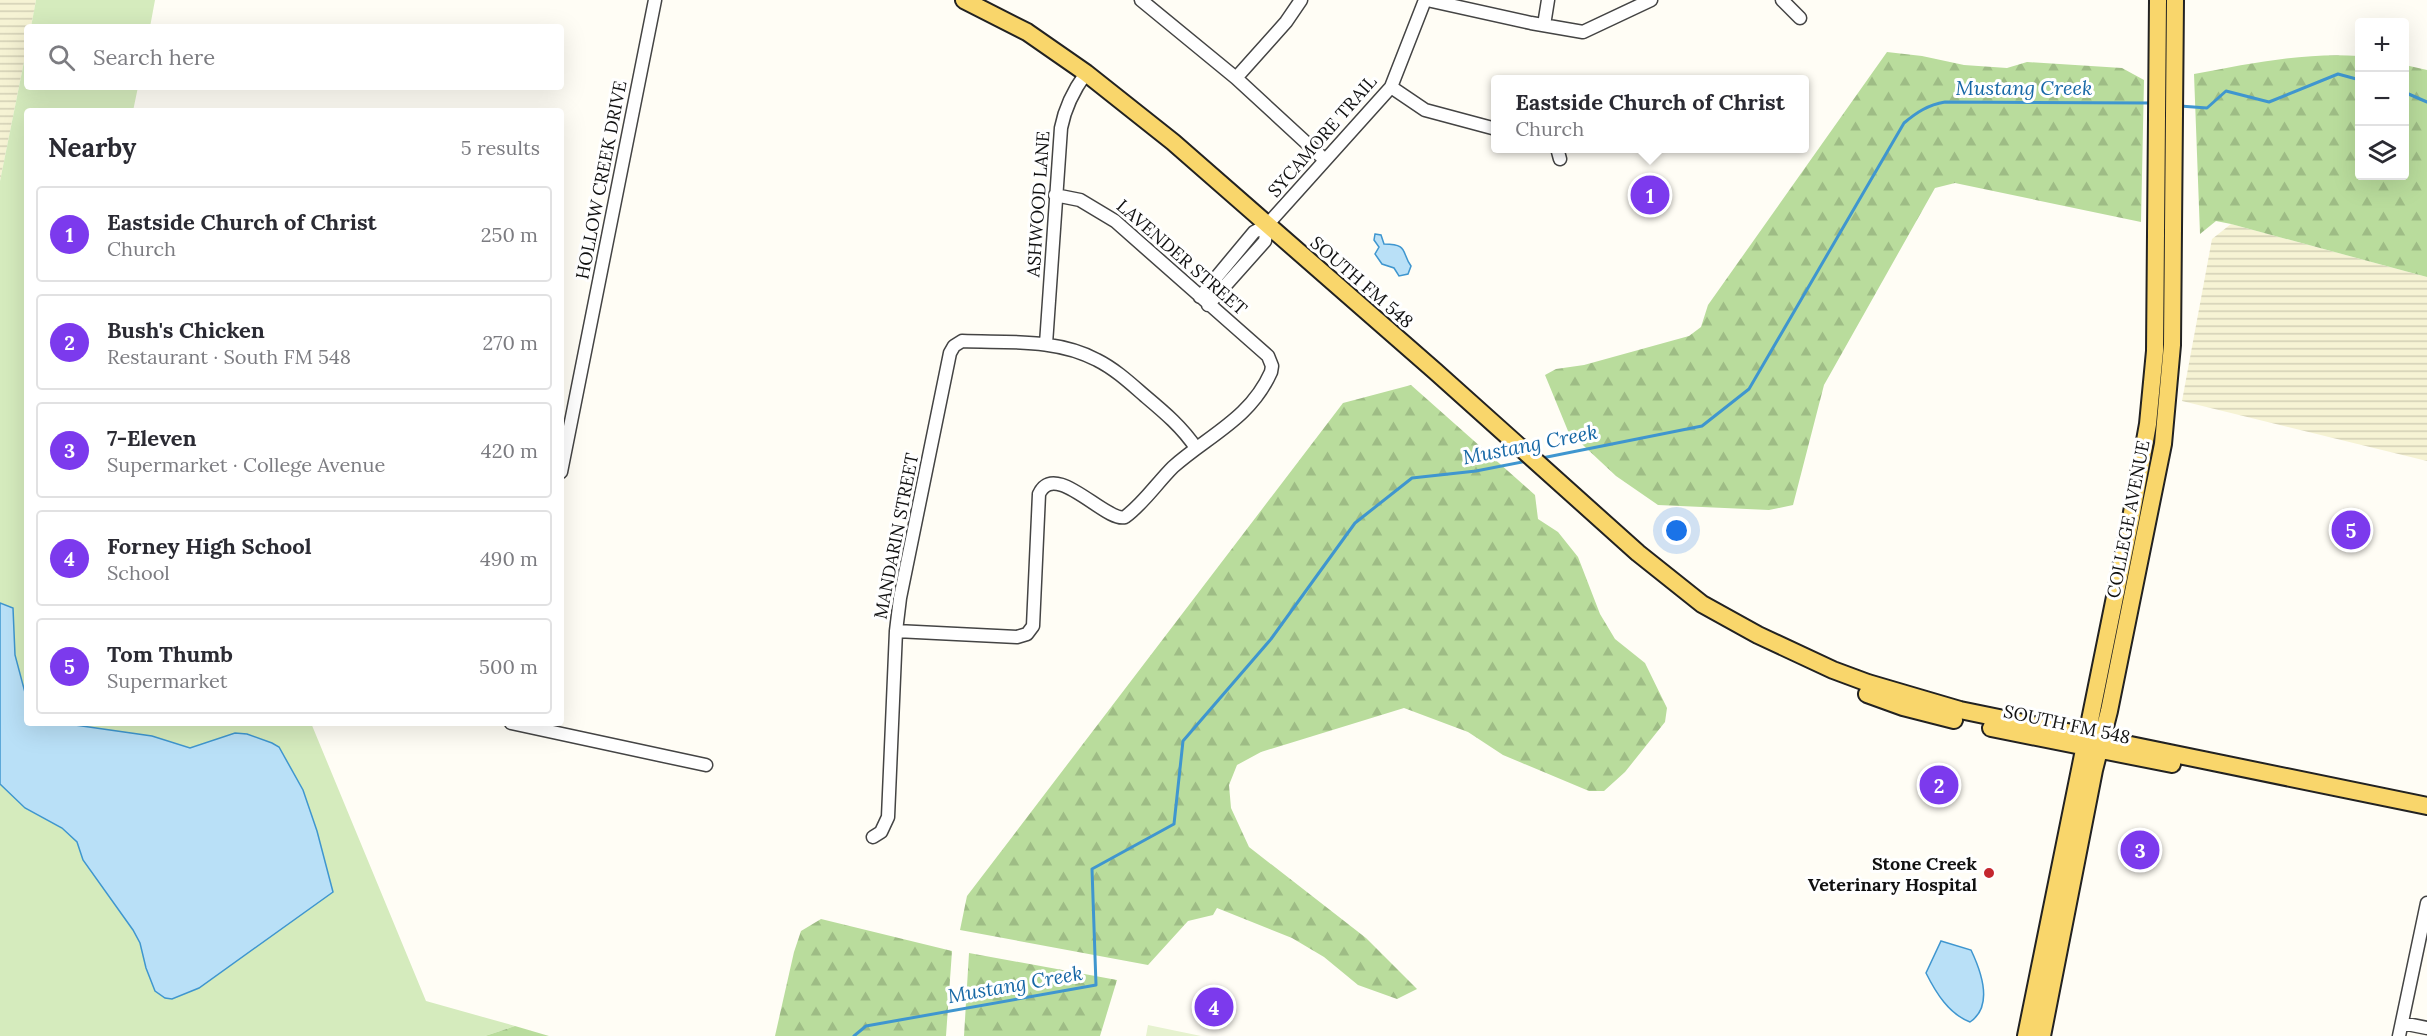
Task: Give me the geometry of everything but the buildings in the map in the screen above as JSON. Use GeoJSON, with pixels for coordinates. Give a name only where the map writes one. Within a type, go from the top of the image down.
{"type":"FeatureCollection","features":[{"type":"Feature","properties":{"kind":"main road","name":"SOUTH FM 548"},"geometry":{"type":"LineString","coordinates":[[964,0],[1027,32],[1086,73],[1173,142],[1662,573],[1719,615],[1725,623],[1800,665],[1902,707],[2427,806]]}},
{"type":"Feature","properties":{"kind":"main road","name":"COLLEGE AVENUE"},"geometry":{"type":"LineString","coordinates":[[2026,1036],[2163,444],[2172,345],[2164,223],[2156,184],[2158,0]]}},
{"type":"Feature","properties":{"kind":"main road","name":"COLLEGE AVENUE"},"geometry":{"type":"LineString","coordinates":[[2164,223],[2174,201],[2175,0]]}},
{"type":"Feature","properties":{"kind":"main road","name":"SOUTH FM 548"},"geometry":{"type":"LineString","coordinates":[[2094,743],[2427,815]]}},
{"type":"Feature","properties":{"kind":"main road","name":"COLLEGE AVENUE"},"geometry":{"type":"LineString","coordinates":[[2042,1036],[2094,743]]}},
{"type":"Feature","properties":{"kind":"street","name":"HOLLOW CREEK DRIVE"},"geometry":{"type":"LineString","coordinates":[[564,457],[656,0]]}},
{"type":"Feature","properties":{"kind":"street"},"geometry":{"type":"LineString","coordinates":[[1141,0],[1236,78],[1325,160]]}},
{"type":"Feature","properties":{"kind":"street"},"geometry":{"type":"LineString","coordinates":[[1236,78],[1287,22],[1301,0]]}},
{"type":"Feature","properties":{"kind":"street"},"geometry":{"type":"LineString","coordinates":[[1426,0],[1583,32],[1651,0]]}},
{"type":"Feature","properties":{"kind":"street","name":"SYCAMORE TRAIL"},"geometry":{"type":"LineString","coordinates":[[1204,301],[1254,232],[1267,225],[1391,87],[1426,0]]}},
{"type":"Feature","properties":{"kind":"street"},"geometry":{"type":"LineString","coordinates":[[1544,25],[1548,0]]}},
{"type":"Feature","properties":{"kind":"street"},"geometry":{"type":"LineString","coordinates":[[1782,0],[1800,18]]}},
{"type":"Feature","properties":{"kind":"street","name":"ASHWOOD LANE"},"geometry":{"type":"LineString","coordinates":[[1046,344],[1061,129],[1072,92],[1086,73]]}},
{"type":"Feature","properties":{"kind":"street"},"geometry":{"type":"LineString","coordinates":[[1391,87],[1425,110],[1491,128]]}},
{"type":"Feature","properties":{"kind":"street","name":"LAVENDER STREET"},"geometry":{"type":"LineString","coordinates":[[1055,195],[1080,200],[1103,212],[1268,356],[1272,366],[1268,379],[1239,417],[1196,448]]}},
{"type":"Feature","properties":{"kind":"street","name":"MANDARIN STREET"},"geometry":{"type":"LineString","coordinates":[[873,837],[881,832],[888,816],[896,632],[900,598],[950,353],[954,346],[962,341],[1046,344]]}},
{"type":"Feature","properties":{"kind":"street"},"geometry":{"type":"LineString","coordinates":[[896,632],[1017,637],[1028,634],[1033,626],[1039,494],[1045,485],[1056,483],[1077,492],[1120,519],[1131,513],[1163,477],[1196,448],[1179,424],[1115,371],[1080,352],[1046,344]]}},
{"type":"Feature","properties":{"kind":"street"},"geometry":{"type":"LineString","coordinates":[[525,726],[706,765]]}},
{"type":"Feature","properties":{"kind":"street"},"geometry":{"type":"LineString","coordinates":[[2399,1036],[2427,903]]}},
{"type":"Feature","properties":{"kind":"street"},"geometry":{"type":"LineString","coordinates":[[2402,1023],[2427,1028]]}},
{"type":"Feature","properties":{"kind":"shaded area"},"geometry":{"type":"Polygon","coordinates":[[[0,0],[36,0],[32,24],[24,24],[24,62],[0,181],[0,0]]]}},
{"type":"Feature","properties":{"kind":"shaded area"},"geometry":{"type":"Polygon","coordinates":[[[2231,224],[2427,277],[2427,461],[2182,401],[2212,239],[2231,224]]]}},
{"type":"Feature","properties":{"kind":"green space"},"geometry":{"type":"Polygon","coordinates":[[[36,0],[155,0],[151,24],[32,24],[36,0]]]}},
{"type":"Feature","properties":{"kind":"green space"},"geometry":{"type":"Polygon","coordinates":[[[1887,52],[1922,56],[1964,65],[2007,68],[2027,62],[2122,68],[2144,80],[2141,222],[1955,183],[1935,188],[1824,385],[1793,505],[1769,510],[1658,505],[1616,476],[1568,431],[1545,375],[1556,369],[1584,365],[1689,336],[1701,327],[1708,305],[1887,52]]]}},
{"type":"Feature","properties":{"kind":"green space"},"geometry":{"type":"Polygon","coordinates":[[[2355,56],[2355,180],[2409,180],[2409,66],[2427,70],[2427,277],[2216,221],[2200,234],[2194,74],[2297,57],[2355,56]]]}},
{"type":"Feature","properties":{"kind":"green space"},"geometry":{"type":"Polygon","coordinates":[[[24,62],[24,90],[137,90],[134,108],[24,108],[24,726],[312,726],[426,1001],[515,1026],[485,1036],[0,1036],[0,181],[24,62]]]}},
{"type":"Feature","properties":{"kind":"green space"},"geometry":{"type":"Polygon","coordinates":[[[1411,385],[1535,495],[1538,519],[1558,532],[1578,557],[1600,614],[1615,639],[1645,663],[1667,708],[1665,722],[1625,772],[1604,791],[1589,791],[1503,755],[1468,732],[1404,708],[1261,752],[1237,765],[1229,785],[1231,808],[1249,847],[1366,938],[1417,989],[1397,999],[1358,985],[1324,957],[1292,938],[1217,908],[1213,915],[1188,921],[1148,965],[960,930],[967,896],[1343,403],[1411,385]]]}},
{"type":"Feature","properties":{"kind":"green space"},"geometry":{"type":"Polygon","coordinates":[[[821,919],[952,951],[946,1036],[775,1036],[801,931],[821,919]]]}},
{"type":"Feature","properties":{"kind":"green space"},"geometry":{"type":"Polygon","coordinates":[[[969,953],[1117,980],[1100,1036],[964,1036],[969,953]]]}},
{"type":"Feature","properties":{"kind":"green space"},"geometry":{"type":"Polygon","coordinates":[[[1148,1025],[1201,1036],[1146,1036],[1148,1025]]]}},
{"type":"Feature","properties":{"kind":"green space"},"geometry":{"type":"Polygon","coordinates":[[[515,1026],[549,1036],[485,1036],[515,1026]]]}},
{"type":"Feature","properties":{"kind":"water"},"geometry":{"type":"Polygon","coordinates":[[[1375,234],[1381,235],[1384,244],[1401,247],[1411,266],[1408,274],[1399,276],[1394,268],[1382,264],[1375,254],[1379,247],[1374,240],[1375,234]]]}},
{"type":"Feature","properties":{"kind":"water"},"geometry":{"type":"Polygon","coordinates":[[[0,603],[13,608],[15,655],[24,689],[24,726],[82,726],[152,736],[190,748],[235,733],[247,734],[272,743],[279,747],[303,790],[317,831],[333,892],[199,988],[172,999],[165,998],[155,991],[140,943],[133,930],[83,860],[77,842],[62,828],[25,808],[0,784],[0,603]]]}},
{"type":"Feature","properties":{"kind":"water"},"geometry":{"type":"Polygon","coordinates":[[[1941,941],[1971,950],[1978,968],[1984,998],[1982,1007],[1970,1022],[1949,1008],[1926,973],[1941,941]]]}},
{"type":"Feature","properties":{"kind":"waterway","name":"Mustang Creek"},"geometry":{"type":"LineString","coordinates":[[2180,106],[2207,108],[2226,91],[2269,102],[2338,74],[2355,79]]}},
{"type":"Feature","properties":{"kind":"waterway","name":"Mustang Creek"},"geometry":{"type":"LineString","coordinates":[[2409,94],[2427,102]]}},
{"type":"Feature","properties":{"kind":"waterway","name":"Mustang Creek"},"geometry":{"type":"LineString","coordinates":[[1542,458],[1702,426],[1749,389],[1904,123],[1923,110],[1945,102],[2153,103]]}},
{"type":"Feature","properties":{"kind":"waterway","name":"Mustang Creek"},"geometry":{"type":"LineString","coordinates":[[854,1036],[866,1026],[1096,985],[1092,869],[1174,824],[1183,741],[1271,639],[1355,523],[1412,478],[1476,471],[1527,461]]}},
{"type":"Feature","properties":{"kind":"place","name":"Eastside Church of Christ"},"geometry":{"type":"Point","coordinates":[1650,195]}},
{"type":"Feature","properties":{"kind":"place","name":"Tom Thumb"},"geometry":{"type":"Point","coordinates":[2351,530]}},
{"type":"Feature","properties":{"kind":"place","name":"Bush's Chicken"},"geometry":{"type":"Point","coordinates":[1939,785]}},
{"type":"Feature","properties":{"kind":"place","name":"7-Eleven"},"geometry":{"type":"Point","coordinates":[2140,850]}},
{"type":"Feature","properties":{"kind":"place","name":"Stone Creek Veterinary Hospital"},"geometry":{"type":"Point","coordinates":[1989,873]}},
{"type":"Feature","properties":{"kind":"place","name":"Forney High School"},"geometry":{"type":"Point","coordinates":[1214,1007]}}]}
